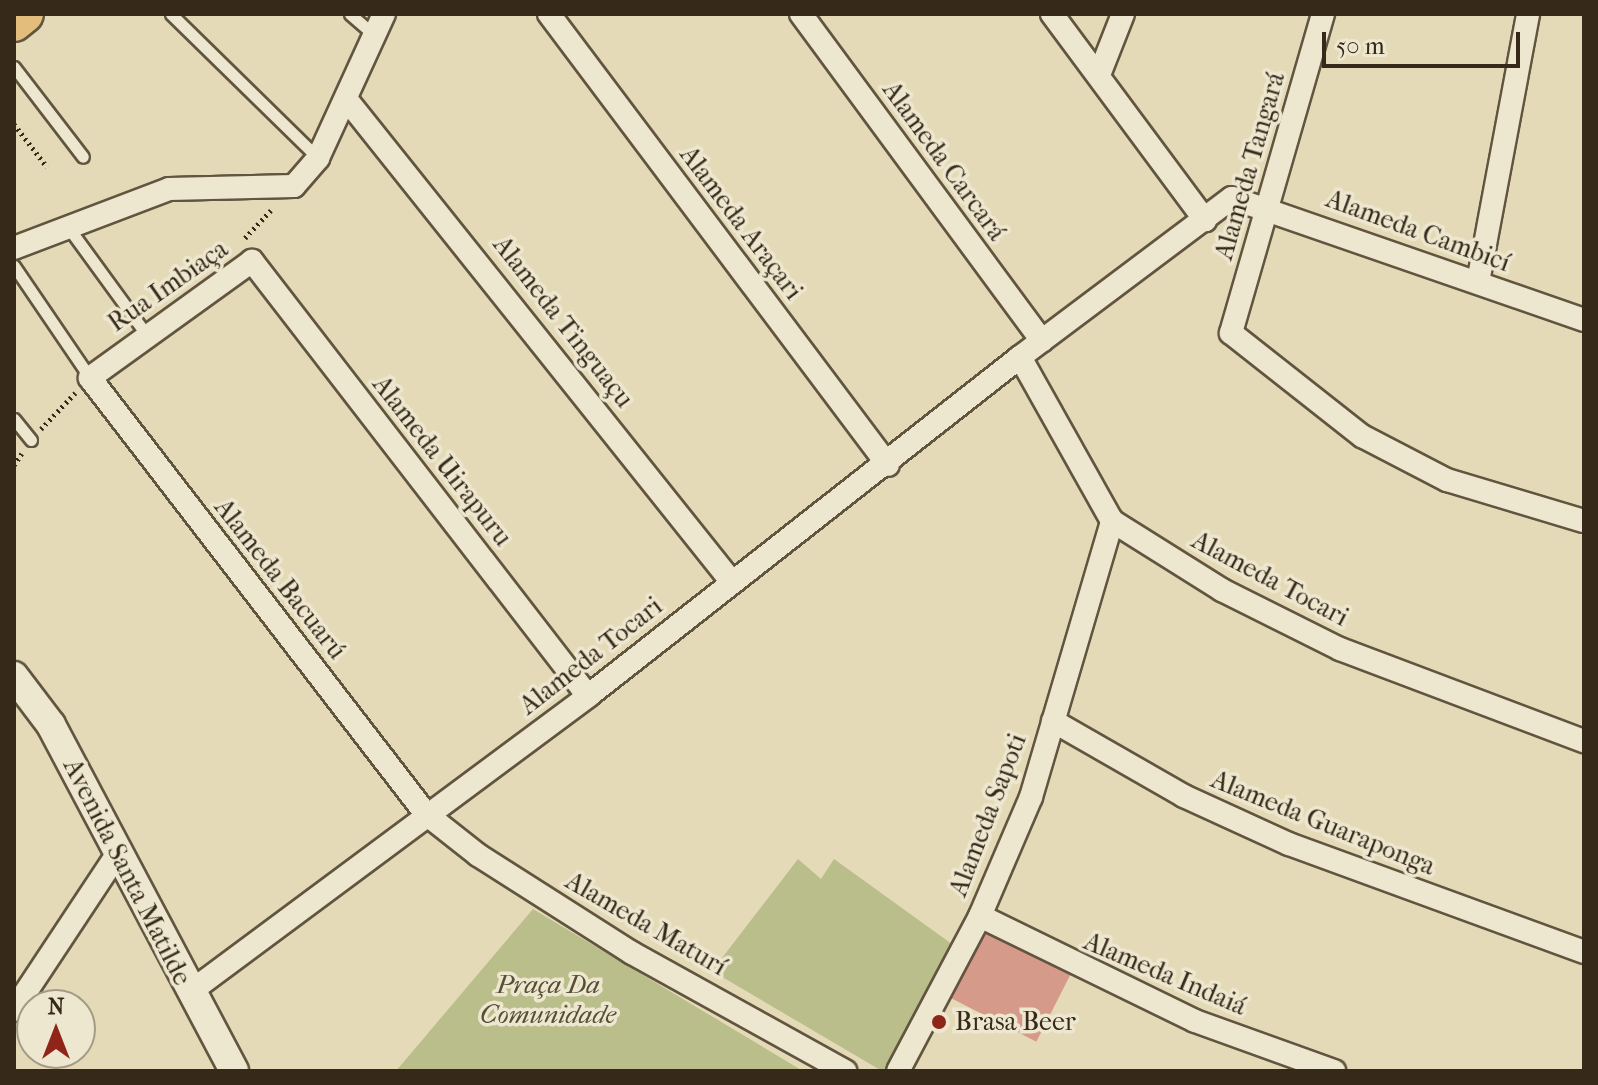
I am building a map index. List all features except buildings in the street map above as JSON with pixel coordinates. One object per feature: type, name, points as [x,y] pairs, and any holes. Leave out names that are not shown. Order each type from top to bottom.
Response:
[{"type":"main road","points":[[14,23],[25,14]]},
{"type":"street","name":"Alameda Araçari","points":[[549,14],[888,465]]},
{"type":"street","name":"Alameda Carcará","points":[[801,14],[1042,341]]},
{"type":"street","points":[[1052,14],[1205,220]]},
{"type":"street","points":[[1099,75],[1123,14]]},
{"type":"street","name":"Alameda Tangará","points":[[1323,14],[1231,333],[1362,436],[1447,480],[1584,521]]},
{"type":"street","points":[[1478,282],[1528,14]]},
{"type":"street","points":[[14,248],[169,189],[294,186],[318,158],[379,24]]},
{"type":"street","name":"Alameda Tinguaçu","points":[[347,100],[731,581]]},
{"type":"street","name":"Alameda Tocari","points":[[190,992],[588,696],[731,581],[888,465],[1020,357],[1232,198]]},
{"type":"street","name":"Alameda Cambicí","points":[[1232,198],[1267,207],[1584,320]]},
{"type":"street","name":"Rua Imbiaça","points":[[90,378],[146,334],[252,261]]},
{"type":"street","name":"Alameda Uirapuru","points":[[252,261],[588,696]]},
{"type":"street","name":"Alameda Tocari","points":[[1020,357],[1112,521],[1222,590],[1340,649],[1584,741]]},
{"type":"street","name":"Alameda Bacuarú","points":[[90,378],[426,814]]},
{"type":"street","name":"Alameda Sapoti","points":[[898,1071],[980,916],[1031,797],[1112,521]]},
{"type":"street","name":"Avenida Santa Matilde","points":[[14,676],[51,725],[120,850],[190,992],[234,1071]]},
{"type":"street","name":"Alameda Guaraponga","points":[[1053,721],[1184,796],[1289,844],[1584,952]]},
{"type":"street","name":"Alameda Maturí","points":[[426,814],[478,855],[632,953],[845,1071]]},
{"type":"street","points":[[14,1010],[120,850]]},
{"type":"street","name":"Alameda Indaiá","points":[[980,916],[1195,1021],[1334,1071]]},
{"type":"lane","points":[[171,14],[318,158]]},
{"type":"lane","points":[[350,14],[379,24]]},
{"type":"lane","points":[[14,67],[83,157]]},
{"type":"lane","points":[[68,227],[146,334]]},
{"type":"lane","points":[[14,266],[90,378]]},
{"type":"lane","points":[[14,419],[31,440]]},
{"type":"path","points":[[14,124],[47,167]]},
{"type":"path","name":"Rua Imbiaça","points":[[252,261],[240,243],[294,186]]},
{"type":"path","points":[[14,465],[31,440],[90,378]]},
{"type":"green space","points":[[798,859],[821,879],[834,859],[956,947],[893,1071],[882,1071],[712,971]]},
{"type":"green space","name":"Praça Da Comunidade","points":[[533,909],[803,1071],[396,1071]]},
{"type":"place","name":"Brasa Beer","points":[[939,1022]]}]
